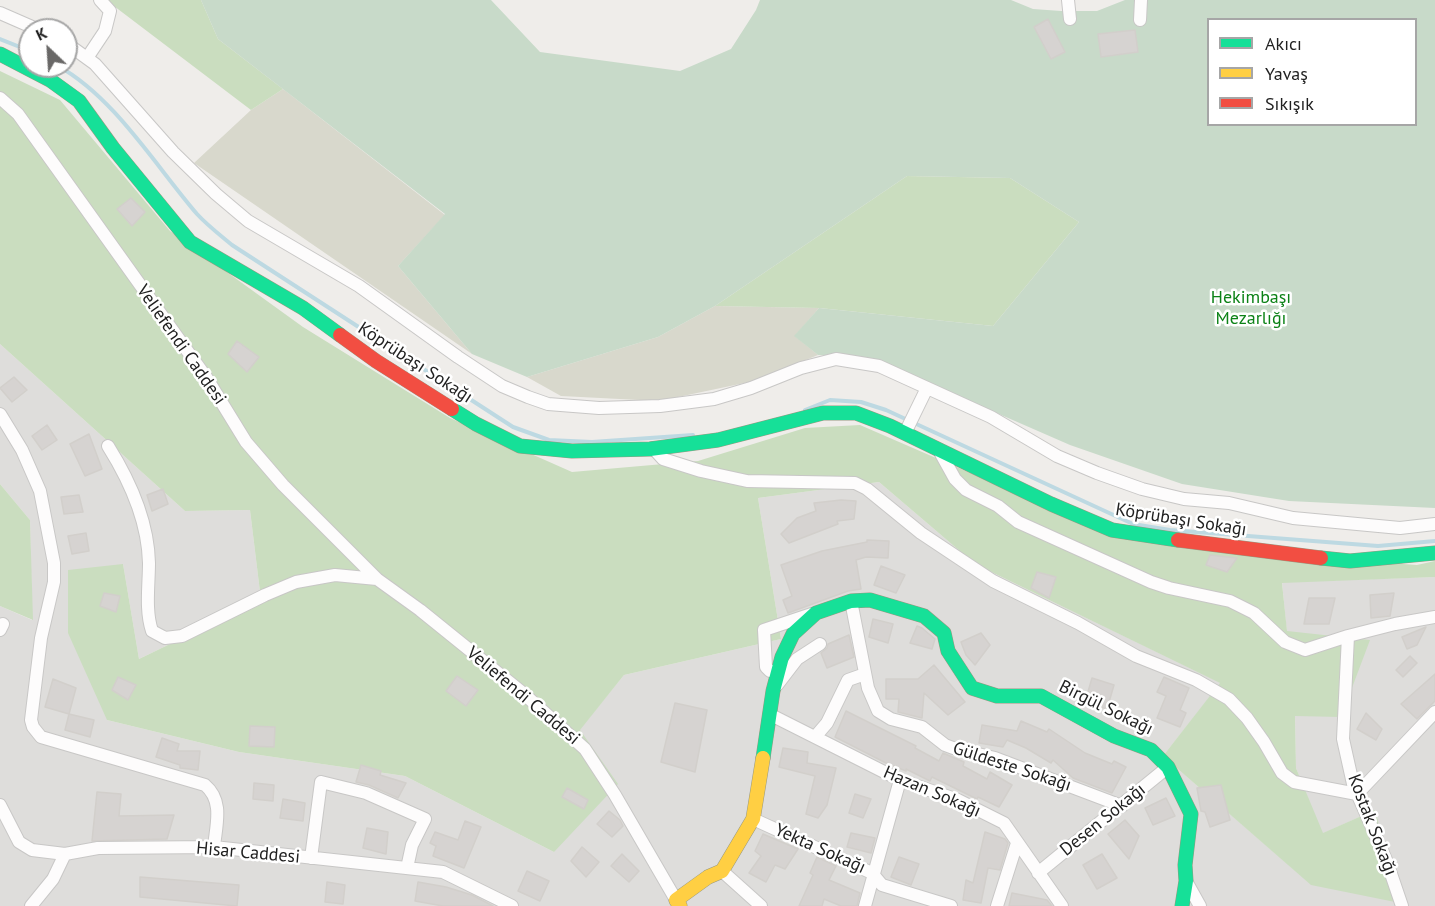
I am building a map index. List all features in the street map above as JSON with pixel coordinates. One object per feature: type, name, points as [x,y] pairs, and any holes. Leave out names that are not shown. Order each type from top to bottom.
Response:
[{"type":"street","points":[[87,58],[105,31],[110,10],[100,0]]},
{"type":"street","points":[[1068,0],[1070,19]]},
{"type":"street","points":[[1140,20],[1141,0]]},
{"type":"street","points":[[0,14],[18,21]]},
{"type":"street","name":"Köprübaşı Sokağı","points":[[78,52],[95,64],[173,152],[248,221],[359,285],[458,357],[502,386],[528,398],[548,404],[598,408],[660,406],[714,399],[751,388],[801,368],[836,359],[879,366],[924,394],[991,417],[1057,456],[1142,489],[1184,499],[1229,502],[1293,518],[1400,528],[1435,524]]},
{"type":"street","name":"Köprübaşı Sokağı","points":[[0,54],[50,80],[80,101],[113,148],[190,242],[303,308],[376,361],[467,418],[520,446],[572,451],[653,448],[718,440],[823,413],[856,413],[907,430],[940,452],[1112,530],[1166,539],[1350,561],[1435,553]]},
{"type":"street","name":"Veliefendi Caddesi","points":[[0,98],[18,114],[111,244],[206,377],[246,442],[283,485],[377,579],[420,610],[515,687],[585,749],[615,795],[678,903]]},
{"type":"street","points":[[907,430],[924,394]]},
{"type":"street","points":[[0,414],[22,450],[40,492],[54,563],[54,582],[41,638],[37,668],[31,720],[33,727],[40,737],[205,785],[216,798],[218,805],[214,847]]},
{"type":"street","points":[[108,446],[137,501],[149,559],[148,621],[152,632],[158,635],[165,638],[182,636],[296,582],[335,575],[377,579]]},
{"type":"street","points":[[653,448],[663,459],[701,471],[747,481],[855,483],[867,489],[921,533],[993,581],[1078,623],[1136,656],[1196,680],[1229,699],[1252,726],[1282,773],[1294,782],[1357,794],[1435,712]]},
{"type":"street","points":[[940,452],[955,479],[966,489],[998,506],[1018,522],[1151,582],[1230,601],[1254,613],[1285,642],[1305,650],[1395,624],[1435,617]]},
{"type":"street","name":"Birgül Sokağı","points":[[778,671],[770,671],[766,667],[764,630],[851,601],[870,600],[924,616],[944,633],[948,651],[972,687],[997,696],[1041,696],[1114,736],[1152,750],[1168,767],[1191,814],[1182,906]]},
{"type":"street","name":"Güldeste Sokağı","points":[[851,601],[868,688],[878,711],[891,719],[922,727],[945,745],[995,758],[1122,806]]},
{"type":"street","name":"Birgül Sokağı","points":[[678,903],[708,877],[722,871],[753,819],[773,691],[782,657],[792,634],[816,613]]},
{"type":"street","name":"Kostak Sokağı","points":[[1348,636],[1343,739],[1353,784],[1387,862],[1402,906]]},
{"type":"street","points":[[773,691],[797,658],[820,644]]},
{"type":"street","points":[[815,737],[826,723],[848,680],[865,674]]},
{"type":"street","name":"Hazan Sokağı","points":[[771,715],[900,780],[958,800],[1004,823],[1062,906]]},
{"type":"street","name":"Desen Sokağı","points":[[1038,873],[1168,767]]},
{"type":"street","points":[[865,906],[872,873],[900,780]]},
{"type":"street","points":[[311,858],[321,782],[366,793],[425,819],[412,845],[407,868]]},
{"type":"street","name":"Hisar Caddesi","points":[[0,806],[19,842],[32,850],[65,854],[98,848],[214,847],[442,872],[512,906]]},
{"type":"street","name":"Yekta Sokağı","points":[[753,819],[872,873],[882,885],[951,906]]},
{"type":"street","points":[[997,906],[1017,843]]},
{"type":"street","points":[[32,906],[50,885],[65,854]]},
{"type":"street","points":[[722,871],[761,906]]},
{"type":"street","points":[[1186,881],[1200,906]]},
{"type":"shaded area","points":[[283,89],[445,215],[398,266],[472,354],[194,163],[251,110]]},
{"type":"shaded area","points":[[715,306],[819,308],[795,336],[818,355],[754,381],[659,401],[561,396],[527,377],[658,337]]},
{"type":"shaded area","points":[[0,344],[185,511],[250,510],[261,600],[139,659],[123,564],[107,720],[239,752],[405,776],[554,852],[579,730],[624,675],[781,639],[758,498],[879,482],[975,564],[1221,683],[1163,756],[1311,884],[1375,810],[1322,834],[1296,768],[1295,716],[1282,582],[1435,577],[1435,906],[0,906],[0,606],[32,620],[30,520],[0,484]]},
{"type":"green space","points":[[106,0],[201,0],[218,39],[283,89],[251,110]]},
{"type":"green space","name":"Hekimbaşı Mezarlığı","points":[[201,0],[491,0],[540,52],[680,71],[731,49],[760,0],[1011,0],[1033,9],[1097,11],[1125,0],[1435,0],[1435,508],[1289,501],[1182,484],[1070,445],[889,366],[850,356],[818,355],[794,336],[819,308],[993,326],[1079,222],[1010,178],[907,176],[715,306],[658,337],[527,377],[472,354],[398,266],[445,214],[218,39]]},
{"type":"green space","points":[[0,71],[60,100],[170,231],[303,327],[450,418],[572,472],[698,461],[805,428],[860,425],[1104,531],[1208,550],[1417,565],[1435,561],[1435,577],[1282,583],[1287,631],[1370,640],[1341,717],[1295,716],[1296,768],[1323,833],[1375,810],[1400,903],[1311,885],[1163,756],[1220,683],[975,564],[879,482],[758,498],[781,639],[624,675],[580,730],[618,784],[554,852],[405,776],[239,752],[107,720],[68,633],[68,570],[123,564],[139,659],[261,600],[250,510],[185,511],[0,344]]},
{"type":"green space","points":[[907,176],[1010,178],[1079,222],[993,326],[819,308],[715,306]]},
{"type":"green space","points":[[0,484],[30,520],[33,620],[0,606]]},
{"type":"building","points":[[1048,19],[1065,52],[1051,59],[1034,27]]},
{"type":"building","points":[[1135,30],[1138,52],[1101,57],[1098,34]]},
{"type":"building","points":[[131,198],[145,212],[132,226],[117,209]]},
{"type":"building","points":[[237,341],[259,357],[247,372],[228,354]]},
{"type":"building","points":[[14,377],[27,390],[12,402],[0,388]]},
{"type":"building","points":[[47,425],[57,440],[42,450],[32,436]]},
{"type":"building","points":[[89,434],[102,469],[85,476],[70,444]]},
{"type":"building","points":[[163,489],[168,504],[152,511],[147,495]]},
{"type":"building","points":[[79,495],[83,512],[64,514],[61,497]]},
{"type":"building","points":[[856,501],[854,519],[837,521],[838,524],[789,543],[781,534],[797,518],[816,511],[814,503]]},
{"type":"building","points":[[86,533],[89,551],[72,554],[68,536]]},
{"type":"building","points":[[867,540],[889,541],[888,558],[866,557],[856,560],[861,589],[848,591],[788,613],[783,600],[792,596],[781,565],[822,551],[867,542]]},
{"type":"building","points":[[1210,555],[1237,558],[1227,572],[1206,565]]},
{"type":"building","points":[[881,566],[905,575],[896,593],[874,585]]},
{"type":"building","points":[[1037,572],[1056,577],[1049,598],[1031,588]]},
{"type":"building","points":[[104,593],[120,596],[116,612],[100,606]]},
{"type":"building","points":[[1394,593],[1390,616],[1371,618],[1370,595]]},
{"type":"building","points":[[1309,598],[1335,598],[1329,624],[1304,624]]},
{"type":"building","points":[[873,619],[893,624],[888,643],[869,637]]},
{"type":"building","points":[[917,626],[935,639],[932,649],[910,643]]},
{"type":"building","points":[[1426,627],[1417,645],[1407,649],[1402,637]]},
{"type":"building","points":[[981,633],[990,645],[975,665],[966,655],[961,642]]},
{"type":"building","points":[[849,635],[854,657],[827,668],[821,653],[828,644]]},
{"type":"building","points":[[1410,656],[1417,663],[1403,677],[1396,670]]},
{"type":"building","points":[[934,665],[965,702],[948,715],[924,693],[922,718],[898,712],[899,699],[886,699],[886,679],[918,679]]},
{"type":"building","points":[[1435,674],[1435,701],[1417,719],[1401,704]]},
{"type":"building","points":[[457,676],[478,690],[466,706],[446,691]]},
{"type":"building","points":[[118,677],[136,685],[128,700],[112,690]]},
{"type":"building","points":[[1164,677],[1189,688],[1180,710],[1186,713],[1180,727],[1157,718],[1166,696],[1157,692]]},
{"type":"building","points":[[1092,678],[1114,685],[1107,709],[1085,702]]},
{"type":"building","points":[[53,679],[76,688],[69,714],[45,707]]},
{"type":"building","points":[[675,703],[707,710],[695,772],[661,762]]},
{"type":"building","points":[[846,711],[916,746],[915,748],[939,761],[943,753],[964,762],[963,766],[987,779],[990,772],[1012,785],[999,807],[932,777],[930,781],[906,769],[906,771],[886,763],[835,737]]},
{"type":"building","points":[[1366,713],[1382,729],[1376,740],[1357,729]]},
{"type":"building","points":[[69,714],[94,720],[90,737],[65,730]]},
{"type":"building","points":[[1021,721],[1047,732],[1049,729],[1085,753],[1112,764],[1114,761],[1126,767],[1112,793],[1073,778],[1053,760],[1051,763],[1007,740],[1003,747],[979,743],[982,725],[1017,731]]},
{"type":"building","points":[[250,726],[275,727],[274,747],[249,746]]},
{"type":"building","points":[[162,738],[179,744],[177,751],[200,751],[198,770],[180,768],[180,765],[156,757]]},
{"type":"building","points":[[783,748],[808,752],[807,763],[836,768],[827,805],[818,818],[806,814],[815,776],[779,767]]},
{"type":"building","points":[[361,765],[381,771],[380,775],[406,783],[398,798],[369,785],[356,782]]},
{"type":"building","points":[[254,783],[274,785],[273,801],[253,799]]},
{"type":"building","points":[[1221,785],[1230,820],[1210,827],[1205,812],[1201,811],[1197,788]]},
{"type":"building","points":[[567,788],[588,800],[584,809],[562,797]]},
{"type":"building","points":[[97,792],[121,794],[119,816],[174,815],[167,839],[92,841]]},
{"type":"building","points":[[855,794],[871,799],[863,818],[849,813]]},
{"type":"building","points":[[1166,798],[1175,816],[1153,825],[1145,808]]},
{"type":"building","points":[[283,799],[305,803],[303,821],[280,818]]},
{"type":"building","points":[[609,811],[620,820],[623,826],[612,837],[597,824]]},
{"type":"building","points":[[1125,820],[1139,836],[1129,859],[1108,834]]},
{"type":"building","points":[[465,821],[481,827],[464,868],[433,856],[436,846],[430,843],[435,832],[458,840]]},
{"type":"building","points":[[367,828],[388,832],[386,854],[363,848]]},
{"type":"building","points":[[985,832],[1005,839],[1008,843],[1000,870],[988,868],[981,903],[963,900],[966,880],[973,883]]},
{"type":"building","points":[[851,833],[875,838],[871,853],[847,847]]},
{"type":"building","points":[[763,834],[798,849],[785,869],[775,865],[766,882],[749,873],[761,856],[755,851]]},
{"type":"building","points":[[582,847],[599,862],[586,877],[571,861]]},
{"type":"building","points":[[622,854],[639,871],[629,882],[611,866]]},
{"type":"building","points":[[1102,854],[1117,878],[1097,889],[1083,865]]},
{"type":"building","points":[[817,857],[836,866],[829,880],[860,893],[857,906],[841,906],[824,899],[822,906],[799,906],[813,875],[810,873]]},
{"type":"building","points":[[899,857],[919,864],[911,885],[891,877]]},
{"type":"building","points":[[527,871],[549,881],[540,901],[518,891]]},
{"type":"building","points":[[140,877],[239,885],[237,906],[140,897]]},
{"type":"building","points":[[327,882],[345,885],[343,904],[325,902]]},
{"type":"building","points":[[418,882],[472,895],[493,906],[443,906],[415,901]]},
{"type":"building","points":[[1012,893],[1047,900],[1052,906],[1009,906]]},
{"type":"waterway","points":[[0,39],[18,46]]},
{"type":"waterway","points":[[76,78],[97,95],[133,133],[197,214],[232,245],[513,427],[549,440],[592,442],[693,435]]},
{"type":"waterway","points":[[805,410],[830,400],[861,402],[886,410],[1133,524],[1170,530],[1378,546],[1435,541]]},
{"type":"traffic: fast","points":[[0,54],[50,80],[79,101],[113,148],[190,242],[303,308],[340,335]]},
{"type":"traffic: fast","points":[[452,409],[520,446],[572,451],[650,449],[718,440],[823,413],[856,413],[890,426],[1051,504],[1112,530],[1178,540]]},
{"type":"traffic: fast","points":[[1321,558],[1350,561],[1435,553]]},
{"type":"traffic: fast","points":[[763,758],[773,691],[782,657],[793,634],[816,613],[851,601],[870,600],[924,616],[944,633],[948,651],[972,688],[997,696],[1041,696],[1114,736],[1151,750],[1168,767],[1191,814],[1182,906]]},
{"type":"traffic: slow","points":[[680,906],[676,900],[708,877],[722,871],[753,819],[763,758]]},
{"type":"traffic: jam","points":[[340,335],[376,361],[452,409]]},
{"type":"traffic: jam","points":[[1178,540],[1321,558]]}]
